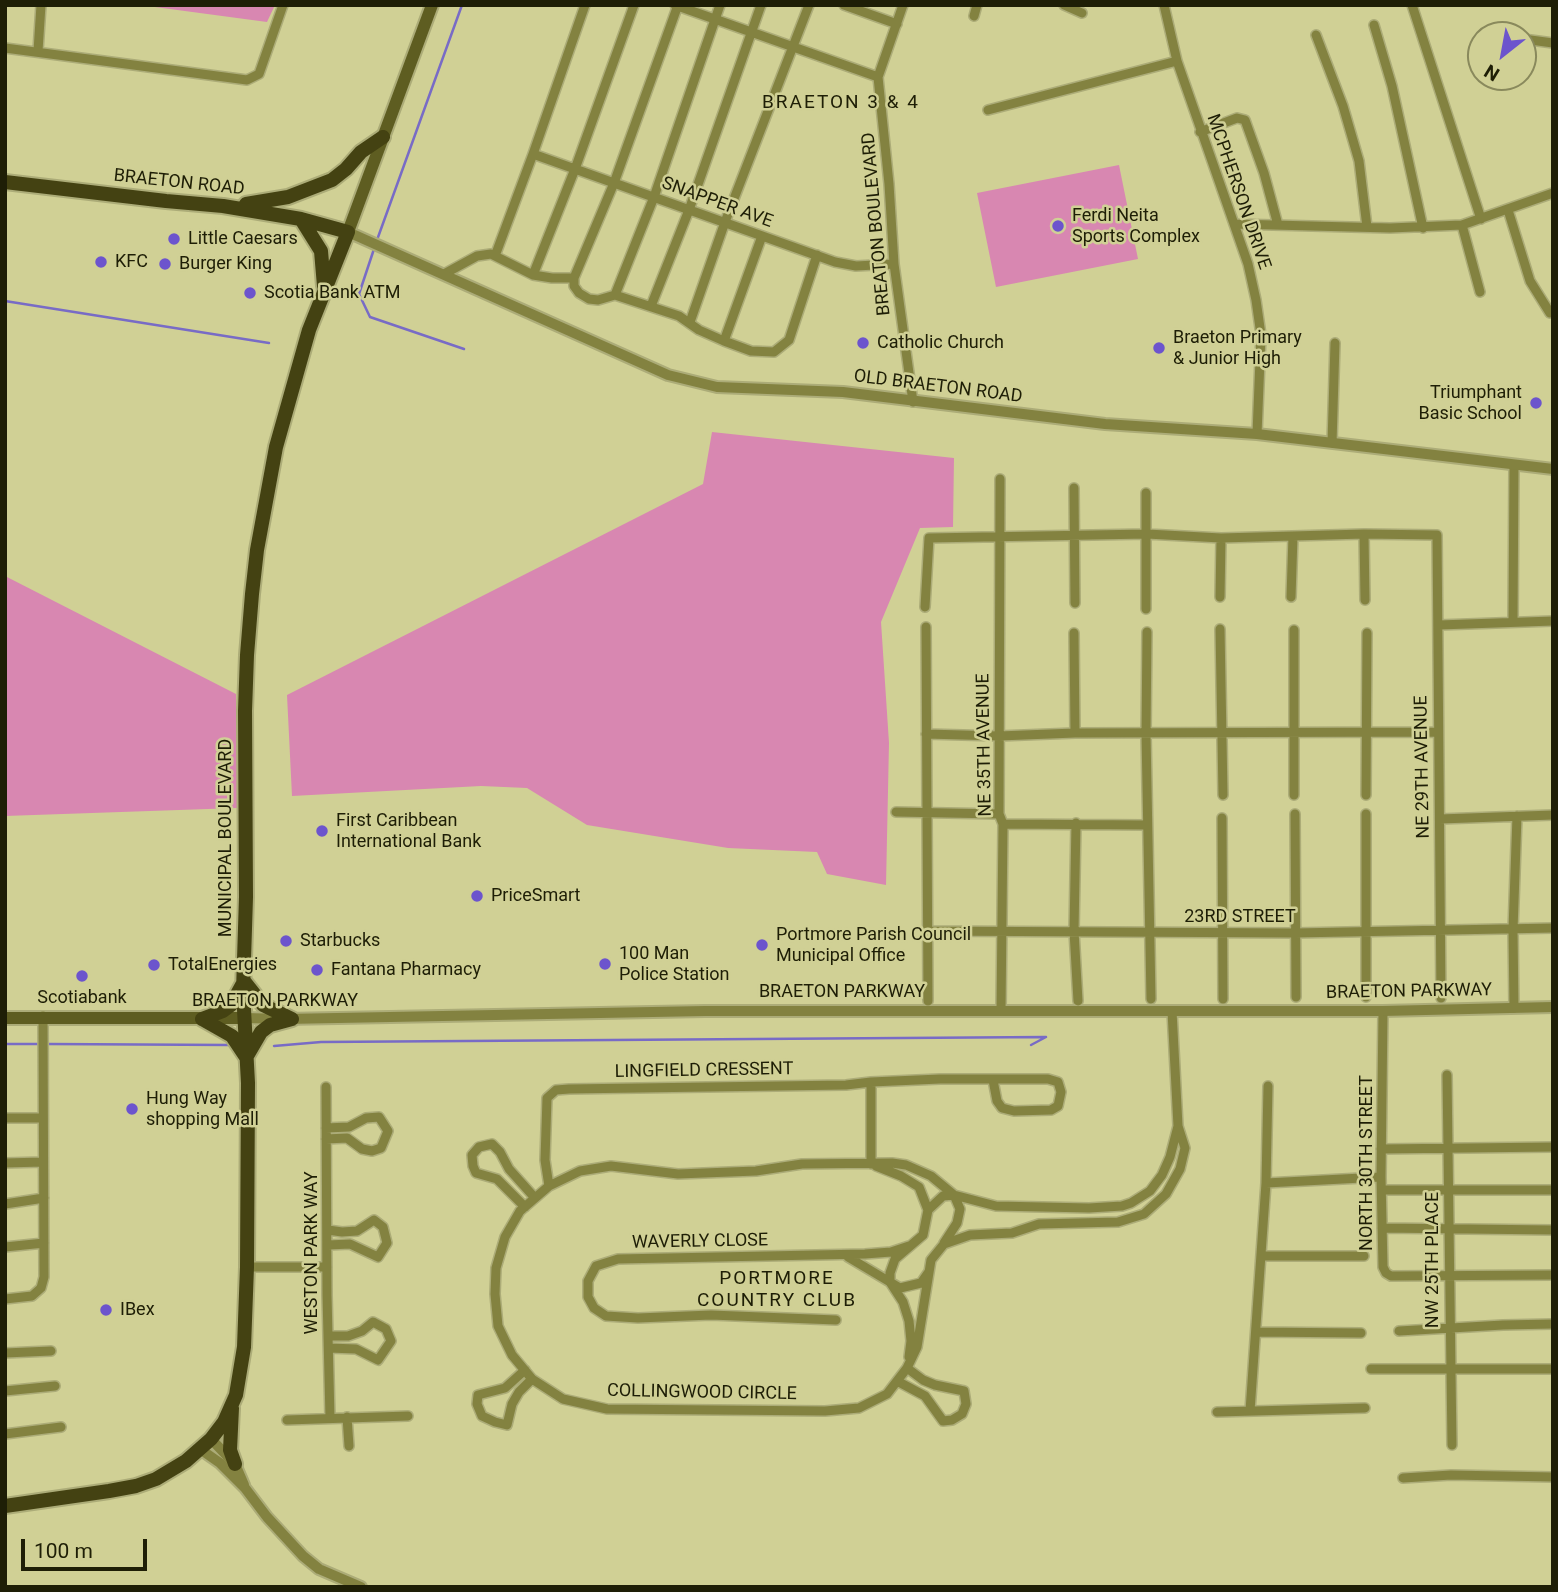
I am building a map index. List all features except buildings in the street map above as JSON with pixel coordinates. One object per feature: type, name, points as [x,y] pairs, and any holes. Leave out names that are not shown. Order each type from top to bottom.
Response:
[{"type":"main road","points":[[354,234],[383,138],[432,5]]},
{"type":"main road","points":[[223,206],[271,201],[332,180],[346,169],[360,152],[383,138]]},
{"type":"main road","name":"BRAETON ROAD","points":[[5,182],[223,206],[302,219],[354,234]]},
{"type":"main road","points":[[302,219],[321,251],[324,288]]},
{"type":"main road","name":"MUNICIPAL BOULEVARD","points":[[5,1506],[136,1486],[172,1470],[205,1444],[232,1407],[240,1378],[247,1267],[244,1018],[246,669],[253,583],[276,447],[309,330],[324,288],[354,234]]},
{"type":"main road","points":[[202,1019],[222,1012],[231,1005],[244,981],[263,1005],[292,1019]]},
{"type":"main road","name":"BRAETON PARKWAY","points":[[5,1018],[244,1018]]},
{"type":"main road","points":[[202,1019],[232,1036],[246,1058],[261,1032],[270,1025],[292,1019]]},
{"type":"main road","points":[[232,1407],[230,1450],[235,1464]]},
{"type":"street","points":[[38,51],[41,5]]},
{"type":"street","points":[[5,48],[247,80],[259,74],[283,5]]},
{"type":"street","points":[[495,256],[585,5]]},
{"type":"street","points":[[533,275],[575,169],[634,5]]},
{"type":"street","points":[[615,295],[654,197],[720,5]]},
{"type":"street","points":[[651,306],[690,210],[761,5]]},
{"type":"street","points":[[690,322],[725,222],[809,5]]},
{"type":"street","points":[[844,5],[897,24]]},
{"type":"street","name":"BREATON BOULEVARD","points":[[903,5],[878,77],[894,264],[913,402]]},
{"type":"street","points":[[974,16],[977,5]]},
{"type":"street","points":[[1064,5],[1082,13]]},
{"type":"street","name":"MCPHERSON DRIVE","points":[[1164,5],[1177,61],[1200,132],[1248,264],[1261,335],[1257,434]]},
{"type":"street","points":[[1412,5],[1481,219]]},
{"type":"street","points":[[817,255],[792,332],[785,345],[774,352],[765,353],[724,341],[699,330],[690,322],[615,295],[598,300],[589,299],[574,286],[574,278],[614,183],[677,6],[878,77]]},
{"type":"street","points":[[1374,24],[1392,86],[1423,228]]},
{"type":"street","points":[[1316,36],[1343,106],[1359,161],[1367,227]]},
{"type":"street","points":[[988,110],[1177,61]]},
{"type":"street","points":[[1200,132],[1237,118],[1245,120],[1264,173],[1278,225]]},
{"type":"street","name":"SNAPPER AVE","points":[[533,154],[835,262],[856,266],[894,264]]},
{"type":"street","points":[[1234,224],[1423,228],[1462,225],[1553,193]]},
{"type":"street","points":[[1508,210],[1530,281],[1550,313]]},
{"type":"street","points":[[1462,225],[1480,292]]},
{"type":"street","name":"OLD BRAETON ROAD","points":[[354,234],[668,375],[717,387],[843,392],[1105,424],[1257,434],[1553,469]]},
{"type":"street","points":[[724,341],[762,236]]},
{"type":"street","points":[[444,274],[477,256],[495,256],[533,275],[574,278]]},
{"type":"street","points":[[1332,443],[1335,343]]},
{"type":"street","points":[[1513,622],[1514,465]]},
{"type":"street","name":"NE 35TH AVENUE","points":[[1000,479],[1001,1010]]},
{"type":"street","points":[[1074,488],[1075,603]]},
{"type":"street","points":[[1146,493],[1146,609]]},
{"type":"street","points":[[925,607],[929,538],[1000,536],[1147,534],[1221,537],[1364,534],[1365,600]]},
{"type":"street","name":"NE 29TH AVENUE","points":[[1364,534],[1437,535],[1441,998]]},
{"type":"street","points":[[1291,597],[1293,536]]},
{"type":"street","points":[[1220,597],[1221,537]]},
{"type":"street","points":[[1439,625],[1553,621]]},
{"type":"street","points":[[926,627],[928,1002]]},
{"type":"street","points":[[1220,629],[1223,795]]},
{"type":"street","points":[[1294,630],[1294,795]]},
{"type":"street","points":[[1147,632],[1150,999]]},
{"type":"street","points":[[1074,633],[1075,733]]},
{"type":"street","points":[[1366,795],[1367,633]]},
{"type":"street","points":[[926,734],[999,736],[1075,733],[1438,732]]},
{"type":"street","points":[[896,811],[1076,824],[1147,825]]},
{"type":"street","points":[[1295,814],[1296,998]]},
{"type":"street","points":[[1366,814],[1367,997]]},
{"type":"street","points":[[1440,819],[1553,815]]},
{"type":"street","points":[[1514,1008],[1513,930],[1517,816]]},
{"type":"street","points":[[1222,818],[1223,999]]},
{"type":"street","points":[[1076,824],[1074,931],[1078,1001]]},
{"type":"street","name":"23RD STREET","points":[[927,931],[1295,933],[1553,928]]},
{"type":"street","name":"BRAETON PARKWAY","points":[[244,1018],[705,1011],[1383,1011],[1553,1007]]},
{"type":"street","points":[[944,1244],[970,1235],[1012,1233],[1039,1224],[1118,1222],[1144,1214],[1166,1194],[1180,1169],[1185,1148],[1178,1126],[1172,1011]]},
{"type":"street","name":"NORTH 30TH STREET","points":[[1383,1011],[1381,1190],[1383,1267],[1388,1275],[1553,1275]]},
{"type":"street","points":[[5,1299],[38,1293],[44,1277],[43,1016]]},
{"type":"street","name":"NW 25TH PLACE","points":[[1447,1075],[1452,1445]]},
{"type":"street","points":[[871,1164],[871,1082],[1048,1079],[1058,1082],[1061,1092],[1058,1105],[1051,1110],[1014,1111],[1002,1108],[997,1101],[993,1080]]},
{"type":"street","name":"LINGFIELD CRESSENT","points":[[549,1186],[545,1160],[545,1116],[547,1098],[556,1090],[846,1085],[871,1082]]},
{"type":"street","points":[[1250,1411],[1266,1183],[1268,1086]]},
{"type":"street","name":"WESTON PARK WAY","points":[[327,1087],[330,1418]]},
{"type":"street","points":[[326,1128],[349,1127],[366,1118],[379,1117],[388,1131],[381,1148],[372,1152],[362,1149],[347,1138],[327,1139]]},
{"type":"street","points":[[5,1118],[43,1118]]},
{"type":"street","name":"COLLINGWOOD CIRCLE","points":[[954,1195],[960,1209],[957,1223],[931,1259],[917,1347],[907,1368],[887,1394],[859,1408],[825,1411],[671,1411],[596,1407],[563,1399],[531,1379],[512,1356],[498,1326],[496,1268],[505,1237],[525,1207],[535,1198],[549,1186],[580,1171],[611,1166],[678,1174],[756,1171],[802,1164],[848,1162],[905,1165],[931,1176],[954,1195],[996,1206],[1122,1206],[1143,1197],[1162,1175],[1178,1126]]},
{"type":"street","points":[[525,1207],[497,1179],[476,1173],[472,1166],[472,1155],[479,1147],[492,1144],[500,1152],[509,1169],[535,1198]]},
{"type":"street","points":[[1381,1149],[1553,1147]]},
{"type":"street","points":[[5,1164],[43,1162]]},
{"type":"street","name":"COLLINGWOOD CIRCLE","points":[[871,1164],[890,1171],[919,1188],[927,1200],[929,1210]]},
{"type":"street","points":[[1266,1183],[1381,1177]]},
{"type":"street","points":[[1381,1190],[1553,1190]]},
{"type":"street","points":[[897,1381],[925,1396],[943,1421],[952,1420],[962,1414],[966,1404],[964,1391],[935,1385],[907,1368],[911,1341],[909,1321],[903,1302],[890,1282],[895,1259],[923,1235],[929,1210],[943,1196],[954,1195]]},
{"type":"street","points":[[5,1204],[44,1198]]},
{"type":"street","points":[[328,1230],[357,1231],[374,1220],[383,1227],[387,1243],[378,1257],[350,1244],[328,1245]]},
{"type":"street","points":[[1382,1228],[1553,1230]]},
{"type":"street","points":[[5,1247],[44,1243]]},
{"type":"street","name":"WAVERLY CLOSE","points":[[836,1320],[711,1315],[638,1318],[606,1316],[594,1308],[589,1297],[588,1281],[596,1266],[618,1259],[653,1256],[843,1255],[891,1252],[909,1247]]},
{"type":"street","name":"WAVERLY CLOSE","points":[[843,1255],[863,1264],[890,1282]]},
{"type":"street","points":[[1261,1256],[1364,1256]]},
{"type":"street","points":[[247,1267],[327,1267]]},
{"type":"street","points":[[890,1282],[900,1288],[921,1283],[930,1272]]},
{"type":"street","points":[[328,1336],[348,1336],[362,1331],[373,1322],[386,1329],[391,1341],[378,1360],[356,1349],[329,1348]]},
{"type":"street","points":[[1399,1331],[1553,1324]]},
{"type":"street","points":[[1256,1332],[1361,1333]]},
{"type":"street","points":[[5,1353],[51,1351]]},
{"type":"street","points":[[1371,1369],[1553,1369]]},
{"type":"street","points":[[524,1370],[505,1388],[478,1395],[477,1404],[482,1416],[495,1423],[507,1425],[512,1404],[531,1379]]},
{"type":"street","points":[[5,1391],[55,1386]]},
{"type":"street","points":[[1217,1412],[1365,1408]]},
{"type":"street","points":[[287,1420],[408,1416]]},
{"type":"street","points":[[347,1417],[349,1446]]},
{"type":"street","points":[[5,1434],[61,1427]]},
{"type":"street","points":[[205,1444],[235,1464],[245,1488]]},
{"type":"street","points":[[205,1444],[303,1556],[319,1570],[361,1587]]},
{"type":"street","points":[[1403,1478],[1451,1475],[1553,1477]]},
{"type":"shaded area","points":[[140,5],[275,5],[267,22]]},
{"type":"shaded area","name":"Ferdi Neita Sports Complex","points":[[1119,165],[1138,259],[996,287],[977,193]]},
{"type":"shaded area","points":[[712,432],[954,458],[953,527],[920,528],[881,622],[889,743],[886,885],[827,874],[817,852],[728,848],[587,825],[527,788],[481,786],[292,796],[287,695],[703,484]]},
{"type":"shaded area","points":[[5,576],[236,694],[237,808],[5,816]]},
{"type":"waterway","points":[[377,240],[462,5]]},
{"type":"waterway","points":[[375,246],[359,294],[370,317],[464,349]]},
{"type":"waterway","points":[[5,301],[269,343]]},
{"type":"waterway","points":[[274,1046],[321,1042],[1046,1037],[1031,1045]]},
{"type":"waterway","points":[[5,1044],[40,1044]]},
{"type":"waterway","points":[[47,1044],[230,1045]]},
{"type":"place","name":"Ferdi Neita Sports Complex","points":[[1058,226]]},
{"type":"place","name":"Little Caesars","points":[[174,239]]},
{"type":"place","name":"KFC","points":[[101,262]]},
{"type":"place","name":"Burger King","points":[[165,264]]},
{"type":"place","name":"Scotia Bank ATM","points":[[250,293]]},
{"type":"place","name":"Catholic Church","points":[[863,343]]},
{"type":"place","name":"Braeton Primary & Junior High","points":[[1159,348]]},
{"type":"place","name":"Triumphant Basic School","points":[[1536,403]]},
{"type":"place","name":"First Caribbean International Bank","points":[[322,831]]},
{"type":"place","name":"PriceSmart","points":[[477,896]]},
{"type":"place","name":"Starbucks","points":[[286,941]]},
{"type":"place","name":"Portmore Parish Council Municipal Office","points":[[762,945]]},
{"type":"place","name":"100 Man Police Station","points":[[605,964]]},
{"type":"place","name":"TotalEnergies","points":[[154,965]]},
{"type":"place","name":"Fantana Pharmacy","points":[[317,970]]},
{"type":"place","name":"Scotiabank","points":[[82,976]]},
{"type":"place","name":"Hung Way shopping Mall","points":[[132,1109]]},
{"type":"place","name":"IBex","points":[[106,1310]]},
{"type":"district","name":"BRAETON 3 & 4","points":[[841,103]]},
{"type":"district","name":"PORTMORE COUNTRY CLUB","points":[[777,1290]]}]
